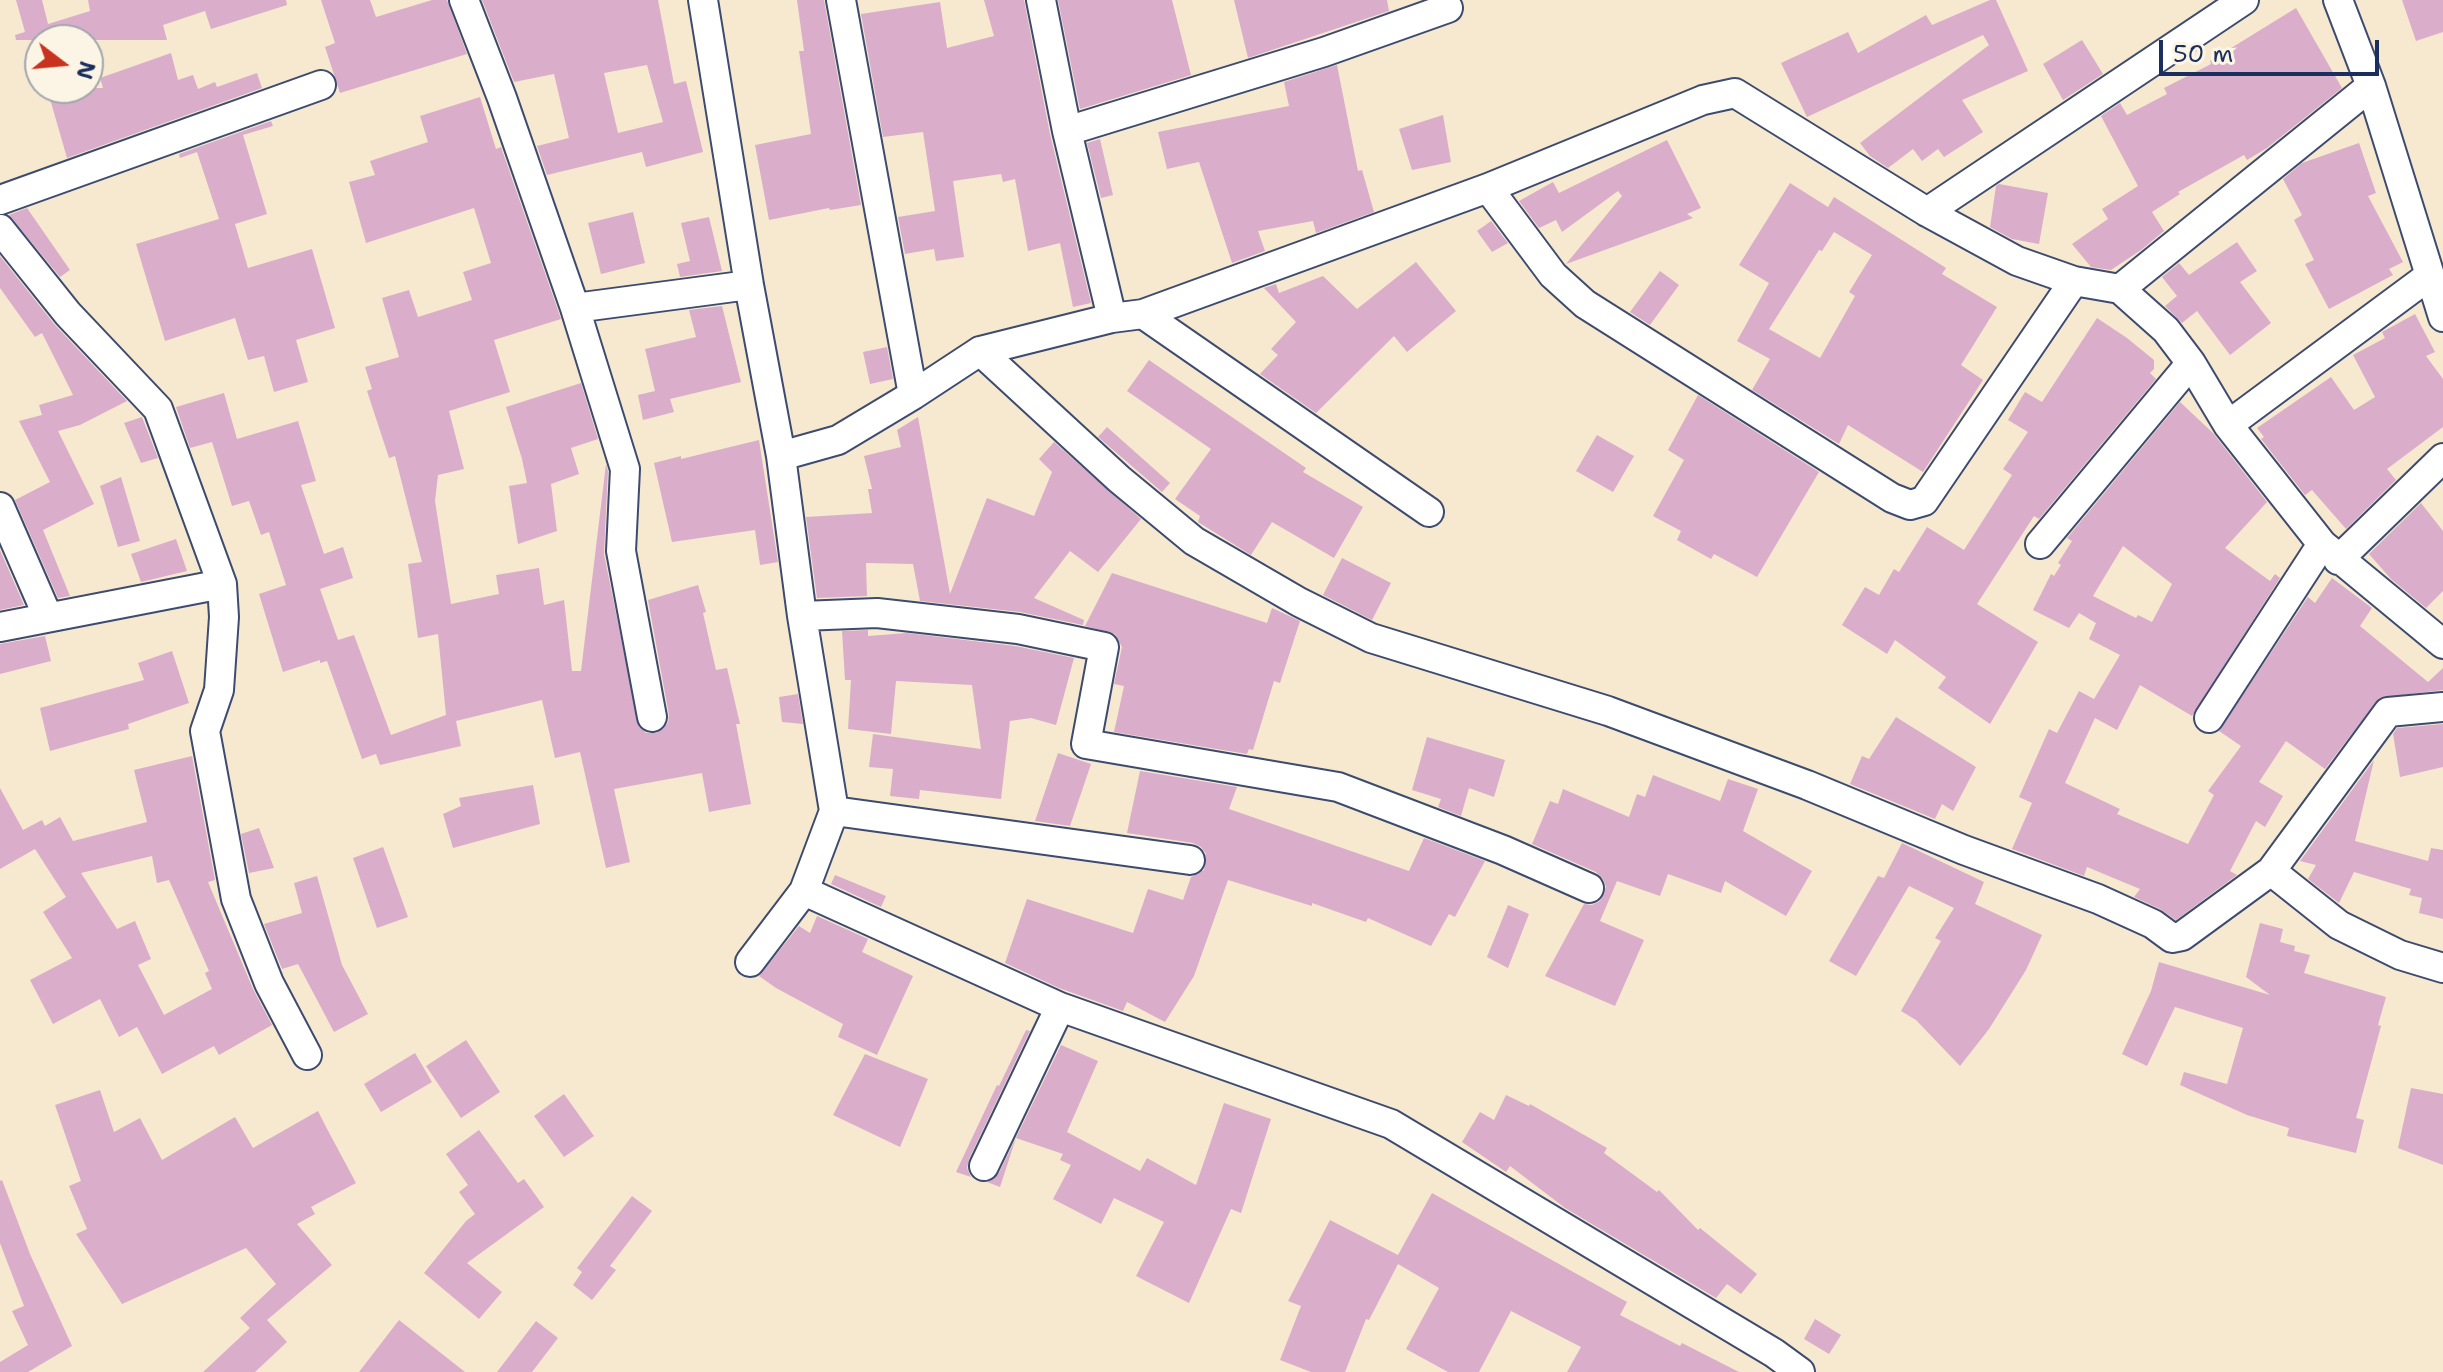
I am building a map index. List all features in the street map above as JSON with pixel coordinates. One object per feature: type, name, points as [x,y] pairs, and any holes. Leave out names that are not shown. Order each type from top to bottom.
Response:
[{"type":"street","points":[[464,0],[502,98],[575,308],[625,469],[621,551],[652,717]]},
{"type":"street","points":[[703,0],[749,285],[781,456],[802,616],[834,811],[804,891],[750,962]]},
{"type":"street","points":[[841,0],[913,395]]},
{"type":"street","points":[[1041,0],[1067,131],[1112,318]]},
{"type":"street","points":[[1927,212],[2244,0]]},
{"type":"street","points":[[2338,0],[2371,86],[2443,317]]},
{"type":"street","points":[[1067,131],[1324,52],[1448,8]]},
{"type":"street","points":[[0,200],[321,85]]},
{"type":"street","points":[[2120,289],[2371,86]]},
{"type":"street","points":[[781,456],[838,440],[980,351],[1112,318],[1143,314],[1488,188],[1703,100],[1735,93],[1927,212],[2017,261],[2074,281],[2120,289],[2166,330],[2191,363],[2228,425],[2330,552],[2443,644]]},
{"type":"street","points":[[1488,188],[1553,275],[1585,304],[1892,498],[1910,505],[1924,501],[2074,281]]},
{"type":"street","points":[[0,229],[11,261],[68,314],[158,409],[222,584],[224,617],[219,690],[205,731],[236,899],[269,983],[307,1055]]},
{"type":"street","points":[[2228,425],[2429,276]]},
{"type":"street","points":[[575,308],[749,285]]},
{"type":"street","points":[[1143,314],[1429,512]]},
{"type":"street","points":[[980,351],[1119,479],[1194,541],[1299,602],[1371,638],[1636,721],[1807,785],[1964,850],[2098,899],[2153,924],[2172,938],[2182,936],[2271,871],[2388,712],[2443,707]]},
{"type":"street","points":[[2040,544],[2191,363]]},
{"type":"street","points":[[2209,718],[2330,552],[2443,458]]},
{"type":"street","points":[[0,507],[48,617]]},
{"type":"street","points":[[0,627],[222,584]]},
{"type":"street","points":[[802,616],[877,613],[1018,629],[1104,647],[1086,744],[1338,787],[1503,850],[1589,888]]},
{"type":"street","points":[[834,811],[1190,860]]},
{"type":"street","points":[[2271,871],[2339,925],[2400,955],[2443,968]]},
{"type":"street","points":[[804,891],[1060,1007],[1391,1124],[1774,1353],[1800,1372]]},
{"type":"street","points":[[984,1166],[1060,1007]]},
{"type":"building","points":[[16,0],[42,0],[48,24],[24,24],[24,28]]},
{"type":"building","points":[[88,0],[286,0],[287,5],[211,29],[205,11],[163,25],[167,40],[104,40],[104,24],[48,24],[90,11]]},
{"type":"building","points":[[321,0],[370,0],[376,17],[432,0],[447,0],[467,54],[340,93],[325,47],[335,43]]},
{"type":"building","points":[[482,0],[658,0],[674,84],[686,81],[703,152],[646,167],[642,152],[547,175],[537,146],[569,138],[554,74],[514,82]],"holes":[[[647,65],[663,122],[618,133],[604,73]]]},
{"type":"building","points":[[797,0],[824,0],[861,205],[769,220],[755,145],[811,134],[799,51],[804,51]]},
{"type":"building","points":[[984,0],[1024,0],[1050,134],[1091,303],[1073,307],[1060,243],[1028,251],[1015,179],[1003,182],[1001,174],[953,181],[964,257],[936,261],[934,249],[905,254],[898,217],[935,211],[923,132],[883,137],[861,14],[940,2],[947,48],[994,36]]},
{"type":"building","points":[[1058,0],[1172,0],[1191,75],[1080,109]]},
{"type":"building","points":[[1234,0],[1387,0],[1389,11],[1248,58]]},
{"type":"building","points":[[1996,0],[2028,71],[1962,100],[1983,132],[1944,157],[1938,149],[1922,161],[1913,149],[1888,168],[1870,156],[1860,143],[1989,45],[1983,35],[1807,117],[1781,63],[1848,32],[1858,53],[1926,15],[1932,25]]},
{"type":"building","points":[[2402,0],[2443,0],[2443,32],[2416,41]]},
{"type":"building","points":[[2296,8],[2342,88],[2267,148],[2247,160],[2244,155],[2178,192],[2180,194],[2152,212],[2164,231],[2141,250],[2111,270],[2091,267],[2072,244],[2108,219],[2102,209],[2138,186],[2101,116],[2120,103],[2127,115],[2167,94],[2164,88],[2211,64],[2210,61]]},
{"type":"building","points":[[24,32],[24,40],[16,40],[15,35]]},
{"type":"building","points":[[2082,40],[2103,74],[2063,100],[2043,64]]},
{"type":"building","points":[[171,53],[178,80],[193,75],[198,89],[215,82],[217,87],[257,73],[262,88],[67,158],[51,104],[104,104],[104,77]]},
{"type":"building","points":[[1337,65],[1358,171],[1362,170],[1374,212],[1316,233],[1313,221],[1258,231],[1265,251],[1232,263],[1199,162],[1167,169],[1158,132],[1289,106],[1284,82]]},
{"type":"building","points":[[480,97],[496,149],[501,147],[561,319],[494,340],[510,392],[449,411],[464,469],[438,475],[435,501],[451,604],[499,594],[496,575],[539,568],[544,605],[564,600],[572,671],[581,671],[606,464],[604,554],[639,727],[646,733],[656,733],[668,723],[669,715],[648,600],[698,585],[716,670],[727,668],[740,724],[736,724],[751,804],[709,812],[702,773],[614,789],[630,862],[606,868],[580,752],[555,758],[542,700],[456,721],[461,746],[380,765],[376,754],[362,759],[327,661],[320,663],[320,660],[283,672],[259,594],[286,585],[269,532],[261,535],[249,501],[232,506],[212,442],[190,448],[176,407],[224,393],[237,439],[298,421],[316,481],[301,485],[324,554],[343,547],[353,578],[320,589],[338,640],[354,635],[391,735],[446,715],[438,634],[418,638],[408,564],[422,562],[395,456],[389,458],[367,391],[372,389],[365,367],[399,357],[382,298],[409,290],[418,317],[472,300],[463,272],[491,263],[474,208],[366,243],[349,182],[375,175],[370,161],[428,142],[420,116]]},
{"type":"building","points":[[1443,115],[1451,162],[1412,170],[1399,129]]},
{"type":"building","points":[[271,121],[273,126],[243,135],[267,214],[235,224],[248,268],[312,249],[335,328],[296,340],[308,382],[274,392],[264,356],[248,360],[235,318],[165,341],[136,244],[219,219],[197,152],[180,158],[179,154]]},
{"type":"building","points":[[1100,139],[1113,195],[1101,198],[1087,143]]},
{"type":"building","points":[[1667,140],[1701,208],[1687,214],[1693,218],[1566,264],[1622,196],[1618,191],[1562,232],[1556,220],[1539,228],[1519,201],[1553,182],[1559,193]]},
{"type":"building","points":[[2359,143],[2376,193],[2368,196],[2403,262],[2389,269],[2393,275],[2329,309],[2305,264],[2314,260],[2294,220],[2302,215],[2283,179],[2302,163]]},
{"type":"building","points":[[1790,183],[1828,207],[1834,197],[1946,268],[1942,274],[1997,307],[1961,365],[1983,380],[1923,472],[1848,425],[1839,444],[1752,390],[1770,359],[1737,341],[1769,283],[1739,265]],"holes":[[[1834,232],[1872,255],[1849,292],[1855,296],[1820,358],[1769,329],[1819,250],[1822,251]]]},
{"type":"building","points":[[1996,186],[2048,193],[2039,244],[2012,239],[1990,227]]},
{"type":"building","points":[[27,208],[70,270],[60,277],[9,215]]},
{"type":"building","points":[[633,212],[645,263],[601,274],[588,223]]},
{"type":"building","points":[[709,217],[722,271],[680,277],[677,264],[690,261],[681,223]]},
{"type":"building","points":[[1491,221],[1508,243],[1492,252],[1477,231]]},
{"type":"building","points":[[2237,242],[2257,271],[2240,282],[2271,323],[2230,355],[2197,311],[2182,323],[2165,306],[2177,296],[2162,277],[2179,263],[2189,275]]},
{"type":"building","points":[[0,256],[55,325],[127,401],[80,425],[58,431],[94,504],[43,530],[70,596],[58,598],[15,500],[50,482],[19,421],[42,415],[39,405],[73,395],[42,333],[35,337],[0,288]]},
{"type":"building","points":[[1416,262],[1456,311],[1407,352],[1394,336],[1316,413],[1260,374],[1278,355],[1271,349],[1296,322],[1264,288],[1276,284],[1279,293],[1323,276],[1357,309]]},
{"type":"building","points":[[1660,271],[1679,285],[1650,325],[1630,312]]},
{"type":"building","points":[[722,306],[741,382],[670,399],[674,412],[643,420],[638,395],[655,391],[645,349],[696,337],[689,310]]},
{"type":"building","points":[[2415,314],[2435,352],[2426,356],[2443,379],[2443,427],[2387,469],[2396,480],[2346,529],[2312,490],[2305,495],[2261,439],[2264,437],[2257,428],[2331,377],[2354,410],[2375,397],[2353,355],[2385,338],[2382,332]]},
{"type":"building","points":[[2097,318],[2154,360],[2154,369],[2150,373],[2156,379],[2039,519],[2034,516],[1977,604],[2038,642],[1990,724],[1938,688],[1946,677],[1895,640],[1887,654],[1842,625],[1865,587],[1879,595],[1894,569],[1899,572],[1927,527],[1964,550],[2012,475],[2003,469],[2028,432],[2008,420],[2025,392],[2042,402]]},
{"type":"building","points":[[887,347],[893,379],[870,384],[863,352]]},
{"type":"building","points":[[1149,360],[1306,468],[1303,472],[1363,507],[1334,558],[1272,522],[1251,555],[1198,522],[1200,516],[1175,499],[1211,449],[1127,391]]},
{"type":"building","points":[[581,383],[598,439],[571,448],[579,474],[551,484],[557,531],[518,544],[509,486],[527,483],[506,407]]},
{"type":"building","points":[[1698,395],[1819,472],[1757,577],[1714,554],[1711,559],[1677,540],[1681,531],[1653,516],[1684,460],[1668,450]]},
{"type":"building","points":[[2180,402],[2213,433],[2267,502],[2225,548],[2270,581],[2275,574],[2280,578],[2192,716],[2140,685],[2117,730],[2095,718],[2065,783],[2120,809],[2117,814],[2188,844],[2214,795],[2208,791],[2241,746],[2219,731],[2308,597],[2315,603],[2332,578],[2372,608],[2360,626],[2428,682],[2443,668],[2443,690],[2379,698],[2325,769],[2286,741],[2259,782],[2283,796],[2265,827],[2256,821],[2230,871],[2237,875],[2176,920],[2134,897],[2140,889],[2087,867],[2084,876],[2012,849],[2032,803],[2019,797],[2049,729],[2057,733],[2079,691],[2094,699],[2120,655],[2089,639],[2096,623],[2079,613],[2069,628],[2033,610],[2051,574],[2054,576],[2061,565],[2058,563],[2072,541],[2067,538]],"holes":[[[2123,546],[2172,584],[2152,622],[2138,615],[2136,618],[2093,596]]]},
{"type":"building","points":[[142,417],[158,458],[141,463],[124,423]]},
{"type":"building","points":[[918,417],[950,594],[987,498],[1034,516],[1052,472],[1039,459],[1054,442],[1141,519],[1098,572],[1070,551],[1034,598],[1084,620],[1083,625],[1020,612],[920,601],[913,564],[866,563],[867,596],[817,598],[806,517],[872,513],[868,489],[872,489],[864,456],[901,447],[897,430]]},
{"type":"building","points":[[1107,427],[1170,483],[1162,492],[1098,437]]},
{"type":"building","points":[[1597,435],[1634,456],[1613,492],[1576,471]]},
{"type":"building","points":[[759,440],[778,562],[760,565],[755,530],[672,542],[654,463]]},
{"type":"building","points":[[121,477],[140,541],[118,547],[100,486]]},
{"type":"building","points":[[2421,503],[2443,531],[2443,591],[2426,608],[2391,579],[2369,554]]},
{"type":"building","points":[[176,539],[187,571],[141,582],[131,554]]},
{"type":"building","points":[[0,550],[24,605],[0,610]]},
{"type":"building","points":[[1342,558],[1391,583],[1372,620],[1323,595]]},
{"type":"building","points":[[1112,573],[1267,623],[1272,608],[1300,621],[1280,683],[1274,681],[1253,750],[1249,749],[1247,754],[1114,732],[1124,686],[1114,684],[1122,647],[1115,634],[1085,626]]},
{"type":"building","points":[[868,630],[868,636],[907,633],[1015,646],[1074,658],[1056,725],[1031,718],[1010,721],[1001,799],[920,790],[919,799],[890,796],[893,769],[869,767],[873,734],[981,749],[972,685],[896,681],[891,734],[848,729],[851,680],[845,680],[842,631]]},
{"type":"building","points":[[45,636],[51,661],[0,674],[0,644]]},
{"type":"building","points":[[172,651],[189,703],[128,724],[129,729],[50,751],[40,708],[144,680],[138,663]]},
{"type":"building","points":[[798,694],[803,724],[782,722],[779,697]]},
{"type":"building","points":[[1896,717],[1976,767],[1953,811],[1942,804],[1935,819],[1850,784],[1862,756],[1869,759]]},
{"type":"building","points":[[2443,724],[2443,767],[2400,777],[2393,734],[2397,728]]},
{"type":"building","points":[[1427,737],[1505,760],[1494,797],[1469,788],[1461,816],[1438,807],[1441,799],[1412,790]]},
{"type":"building","points":[[1058,753],[1091,764],[1070,826],[1035,821]]},
{"type":"building","points":[[192,756],[215,880],[208,882],[253,989],[272,1025],[219,1055],[214,1046],[162,1074],[137,1027],[119,1037],[100,999],[53,1024],[30,980],[72,958],[43,912],[66,897],[35,849],[0,869],[0,788],[23,830],[42,820],[45,826],[60,817],[73,841],[147,822],[134,770]],"holes":[[[152,856],[157,883],[169,880],[209,971],[205,973],[212,989],[164,1015],[138,965],[151,959],[135,921],[117,929],[81,873]]]},
{"type":"building","points":[[2374,760],[2355,841],[2428,861],[2431,848],[2443,850],[2443,919],[2419,913],[2422,898],[2409,895],[2411,889],[2354,872],[2339,903],[2308,879],[2316,865],[2300,861]]},
{"type":"building","points":[[1140,771],[1237,787],[1229,809],[1409,871],[1424,838],[1485,861],[1455,917],[1449,914],[1431,946],[1368,918],[1366,922],[1312,903],[1312,906],[1228,880],[1194,976],[1165,1022],[1127,1002],[1123,1011],[1059,988],[1005,963],[1027,899],[1133,933],[1148,889],[1183,900],[1191,877],[1204,870],[1206,854],[1193,843],[1127,833]]},
{"type":"building","points":[[1653,775],[1720,801],[1728,779],[1758,789],[1743,831],[1812,871],[1786,916],[1725,881],[1721,893],[1668,874],[1660,896],[1617,881],[1600,921],[1644,940],[1615,1006],[1545,976],[1584,904],[1592,905],[1600,901],[1606,887],[1596,872],[1532,844],[1550,801],[1558,804],[1563,789],[1629,817],[1637,794],[1645,797]]},
{"type":"building","points":[[533,785],[540,824],[453,848],[443,814],[461,806],[459,798]]},
{"type":"building","points":[[259,828],[274,868],[249,873],[241,834]]},
{"type":"building","points":[[1902,843],[1984,882],[1975,904],[2042,935],[2026,970],[1989,1029],[1960,1066],[1916,1020],[1901,1011],[1941,941],[1935,938],[1954,908],[1909,886],[1856,976],[1829,961],[1878,876],[1884,878]]},
{"type":"building","points":[[383,847],[408,917],[377,928],[353,858]]},
{"type":"building","points":[[835,875],[886,896],[881,907],[831,884]]},
{"type":"building","points":[[317,876],[342,965],[368,1014],[334,1032],[298,964],[282,969],[264,924],[302,913],[294,883]]},
{"type":"building","points":[[1508,905],[1529,914],[1508,968],[1487,957]]},
{"type":"building","points":[[817,916],[868,939],[862,952],[913,976],[877,1055],[838,1037],[843,1024],[759,976],[799,926],[810,933]]},
{"type":"building","points":[[2260,923],[2283,929],[2280,942],[2295,946],[2294,951],[2310,955],[2304,973],[2386,997],[2356,1118],[2364,1120],[2356,1153],[2287,1136],[2289,1128],[2247,1115],[2180,1085],[2184,1072],[2227,1084],[2243,1028],[2175,1007],[2147,1066],[2122,1054],[2151,991],[2159,962],[2270,995],[2246,977]]},
{"type":"building","points":[[1026,1030],[1030,1031],[969,1159],[967,1168],[971,1177],[956,1172],[997,1085]]},
{"type":"building","points":[[466,1040],[500,1092],[461,1118],[426,1066]]},
{"type":"building","points":[[1061,1045],[1098,1061],[1067,1132],[1140,1171],[1147,1158],[1196,1185],[1224,1103],[1271,1119],[1241,1213],[1231,1209],[1189,1303],[1136,1276],[1164,1222],[1114,1198],[1101,1224],[1053,1199],[1071,1165],[1060,1160],[1063,1154],[1016,1138],[1000,1187],[987,1182],[999,1173]]},
{"type":"building","points":[[415,1053],[432,1082],[381,1112],[364,1084]]},
{"type":"building","points":[[865,1054],[928,1079],[900,1147],[833,1115]]},
{"type":"building","points":[[2411,1088],[2443,1094],[2443,1165],[2398,1148]]},
{"type":"building","points":[[100,1090],[114,1132],[140,1118],[162,1160],[235,1117],[253,1148],[318,1111],[356,1183],[311,1207],[315,1214],[297,1224],[332,1265],[267,1320],[287,1342],[255,1372],[203,1372],[250,1328],[240,1318],[276,1284],[246,1248],[122,1304],[76,1234],[87,1229],[69,1186],[81,1181],[55,1105]]},
{"type":"building","points":[[564,1094],[594,1136],[564,1157],[534,1116]]},
{"type":"building","points":[[1506,1095],[1530,1104],[1607,1148],[1604,1153],[1657,1192],[1659,1190],[1698,1230],[1700,1228],[1757,1274],[1741,1294],[1727,1284],[1716,1298],[1565,1208],[1510,1166],[1506,1172],[1462,1142],[1480,1112],[1494,1120]]},
{"type":"building","points":[[479,1130],[518,1183],[524,1179],[544,1207],[467,1263],[502,1292],[479,1319],[424,1273],[475,1214],[459,1192],[468,1185],[446,1154]]},
{"type":"building","points":[[2,1180],[30,1254],[72,1346],[28,1372],[0,1372],[0,1362],[28,1345],[12,1311],[24,1306],[0,1243]]},
{"type":"building","points":[[1432,1193],[1627,1302],[1620,1315],[1739,1372],[1567,1372],[1581,1347],[1511,1311],[1479,1372],[1448,1372],[1406,1349],[1439,1288],[1398,1264],[1369,1320],[1366,1319],[1345,1372],[1311,1372],[1280,1360],[1301,1306],[1288,1301],[1330,1220],[1398,1255]]},
{"type":"building","points":[[632,1196],[652,1211],[610,1266],[616,1270],[592,1300],[573,1285],[582,1272],[577,1268]]},
{"type":"building","points":[[1815,1319],[1841,1335],[1829,1354],[1804,1339]]},
{"type":"building","points":[[399,1320],[465,1372],[359,1372]]},
{"type":"building","points":[[536,1321],[558,1338],[532,1372],[497,1372]]}]
